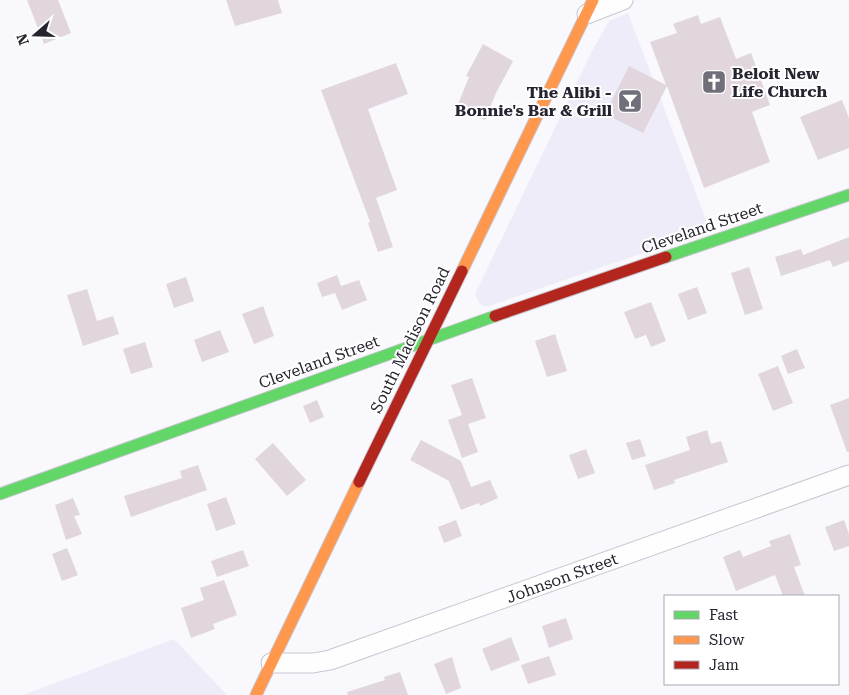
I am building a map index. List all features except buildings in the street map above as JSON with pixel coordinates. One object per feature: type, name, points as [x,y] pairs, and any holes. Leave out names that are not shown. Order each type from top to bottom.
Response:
[{"type":"street","points":[[590,7],[623,0]]},
{"type":"street","name":"South Madison Road","points":[[256,695],[590,7]]},
{"type":"street","name":"Cleveland Street","points":[[0,494],[428,340],[849,195]]},
{"type":"street","name":"Johnson Street","points":[[271,663],[314,663],[330,660],[849,475]]},
{"type":"shaded area","points":[[628,13],[710,230],[486,307],[480,304],[475,294],[592,51],[609,21]]},
{"type":"shaded area","points":[[174,639],[227,695],[23,695]]},
{"type":"traffic: fast","points":[[666,257],[849,195]]},
{"type":"traffic: fast","points":[[0,494],[495,316]]},
{"type":"traffic: slow","points":[[462,271],[593,0]]},
{"type":"traffic: slow","points":[[256,695],[359,482]]},
{"type":"traffic: jam","points":[[495,316],[666,257]]},
{"type":"traffic: jam","points":[[359,482],[462,271]]},
{"type":"place","name":"Beloit New Life Church","points":[[714,82]]},
{"type":"place","name":"The Alibi - Bonnie's Bar & Grill","points":[[630,101]]}]
